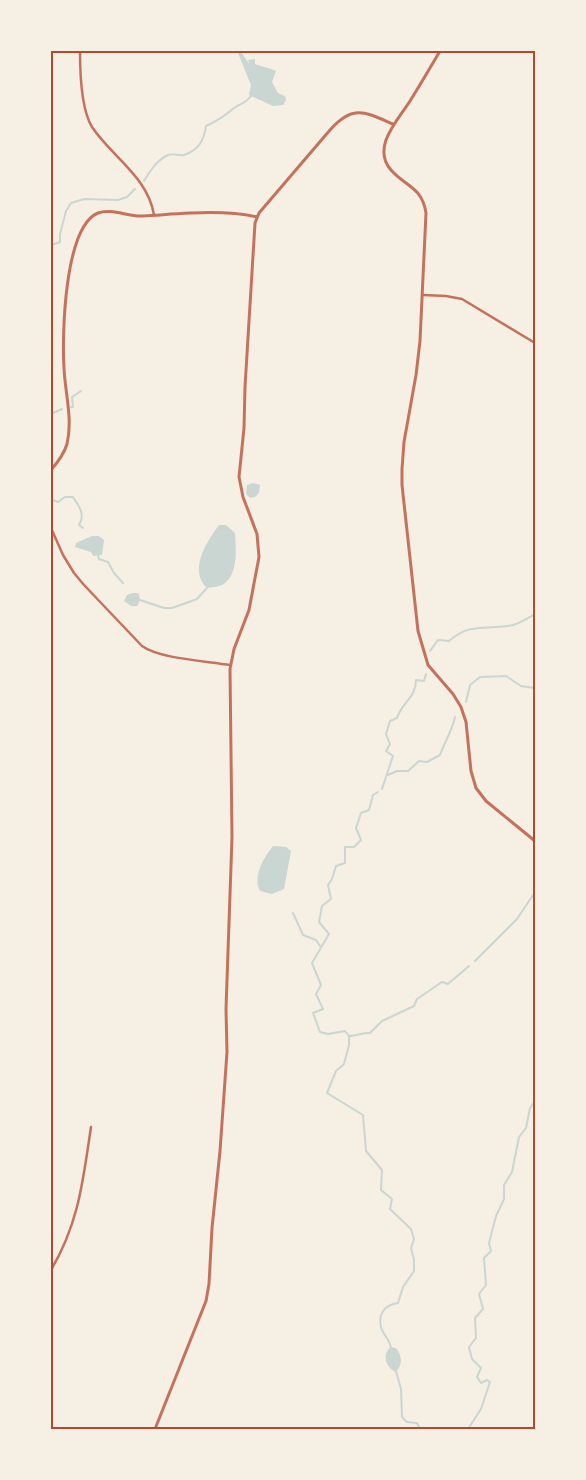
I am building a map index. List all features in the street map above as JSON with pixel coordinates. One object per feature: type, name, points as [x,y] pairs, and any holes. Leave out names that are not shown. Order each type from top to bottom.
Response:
[{"type":"street","points":[[80,51],[82,84],[89,119],[98,134],[138,180],[147,196],[154,215]]},
{"type":"street","points":[[440,51],[409,102],[393,124],[386,140],[386,160],[395,173],[420,195],[425,204],[426,213],[419,355],[404,442],[402,478],[418,631],[428,665],[461,707],[466,722],[471,771],[476,788],[486,801],[535,841]]},
{"type":"street","points":[[155,1429],[206,1300],[209,1284],[212,1228],[228,1052],[226,995],[232,837],[230,665],[249,610],[259,557],[257,534],[243,497],[240,477],[253,248],[257,217],[342,117],[347,114],[358,113],[374,116],[393,124]]},
{"type":"street","points":[[51,470],[64,453],[68,438],[69,419],[64,359],[66,300],[70,265],[78,238],[86,222],[100,212],[137,216],[186,212],[257,217]]},
{"type":"street","points":[[423,296],[446,296],[462,299],[535,344]]},
{"type":"street","points":[[51,528],[63,555],[74,573],[142,646],[150,651],[166,655],[230,665]]},
{"type":"street","points":[[51,1270],[64,1249],[76,1213],[91,1127]]},
{"type":"shaded area","points":[[241,52],[250,65],[248,60],[255,59],[255,64],[276,71],[272,82],[278,93],[285,96],[286,100],[283,105],[273,106],[249,95],[251,85],[238,53]]},
{"type":"shaded area","points":[[253,483],[260,485],[259,493],[255,497],[250,498],[246,494],[247,485]]},
{"type":"shaded area","points":[[219,525],[226,525],[235,533],[236,552],[233,572],[224,584],[207,588],[199,573],[199,565],[209,539]]},
{"type":"shaded area","points":[[92,536],[99,536],[104,540],[102,555],[93,556],[91,552],[75,547],[76,543]]},
{"type":"shaded area","points":[[138,593],[140,596],[137,606],[131,606],[124,601],[127,595]]},
{"type":"shaded area","points":[[273,846],[286,847],[291,851],[284,889],[272,894],[260,891],[257,880],[260,867]]},
{"type":"shaded area","points":[[391,1347],[396,1348],[400,1357],[401,1363],[396,1372],[386,1361],[386,1353]]},
{"type":"waterway","points":[[144,181],[160,160],[170,154],[184,155],[189,153],[202,140],[206,126],[247,101],[251,96]]},
{"type":"waterway","points":[[51,245],[60,242],[60,234],[66,211],[71,203],[84,199],[118,200],[127,197],[135,189]]},
{"type":"waterway","points":[[71,407],[73,407],[72,397],[81,391]]},
{"type":"waterway","points":[[51,414],[62,409]]},
{"type":"waterway","points":[[51,499],[58,502],[65,497],[73,497],[82,517],[79,525],[83,528]]},
{"type":"waterway","points":[[98,556],[99,559],[108,562],[114,573],[123,583]]},
{"type":"waterway","points":[[140,600],[164,608],[172,608],[197,599],[207,588]]},
{"type":"waterway","points":[[430,651],[438,640],[449,641],[457,635],[472,629],[513,625],[535,614]]},
{"type":"waterway","points":[[382,789],[393,756],[386,751],[390,744],[386,734],[390,721],[397,718],[411,696],[416,680],[424,681],[426,674]]},
{"type":"waterway","points":[[466,702],[470,685],[480,677],[506,676],[521,686],[535,688]]},
{"type":"waterway","points":[[388,775],[397,771],[408,771],[419,761],[427,762],[440,755],[455,717]]},
{"type":"waterway","points":[[378,792],[373,795],[369,810],[361,813],[356,828],[361,840],[354,847],[345,847],[345,863],[336,866],[328,885],[331,899],[322,906],[319,922],[329,934],[312,963],[321,985],[316,994],[323,1009],[313,1013],[320,1032],[328,1034],[345,1031],[349,1036],[349,1045],[344,1064],[336,1071],[327,1093],[363,1115],[366,1151],[382,1170],[381,1190],[392,1199],[390,1209],[411,1229],[414,1239],[411,1248],[414,1271],[403,1287],[398,1303],[384,1310],[380,1322],[391,1349]]},
{"type":"waterway","points":[[475,961],[517,919],[535,892]]},
{"type":"waterway","points":[[293,913],[303,935],[316,940],[320,946]]},
{"type":"waterway","points":[[349,1036],[370,1033],[382,1021],[414,1006],[417,999],[442,982],[448,984],[469,966]]},
{"type":"waterway","points":[[468,1429],[481,1409],[490,1382],[487,1380],[481,1383],[477,1377],[481,1368],[472,1359],[469,1347],[476,1338],[475,1318],[483,1309],[479,1294],[486,1285],[484,1258],[491,1251],[489,1243],[496,1216],[504,1199],[504,1185],[512,1172],[519,1137],[526,1128],[530,1108],[535,1101]]},
{"type":"waterway","points":[[396,1371],[401,1389],[402,1417],[407,1422],[417,1423],[420,1429]]}]
